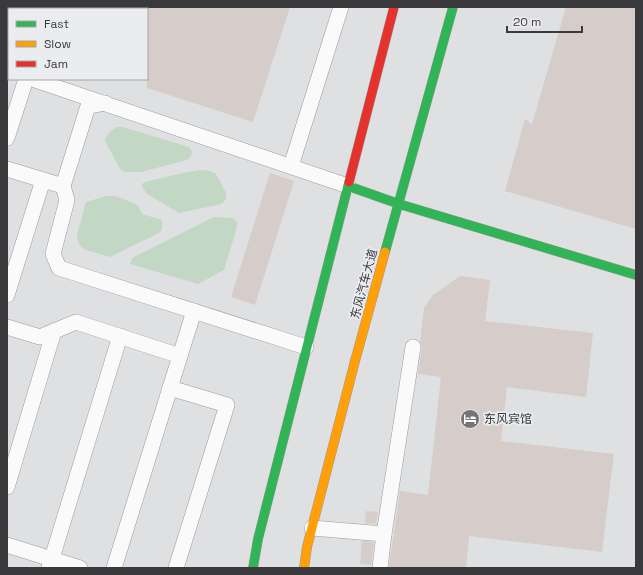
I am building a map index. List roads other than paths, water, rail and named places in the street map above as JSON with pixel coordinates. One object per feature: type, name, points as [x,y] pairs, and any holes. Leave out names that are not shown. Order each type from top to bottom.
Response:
[{"type":"main road","points":[[253,568],[258,539],[306,347],[394,7]]},
{"type":"main road","name":"东风汽车大道","points":[[304,568],[307,547],[356,361],[453,7]]},
{"type":"main road","points":[[348,186],[399,204],[636,275]]},
{"type":"lane","points":[[291,166],[341,7]]},
{"type":"lane","points":[[7,138],[26,80]]},
{"type":"lane","points":[[38,80],[62,84],[105,104],[348,186]]},
{"type":"lane","points":[[105,104],[88,106],[63,186],[67,200],[53,254],[59,268],[306,347]]},
{"type":"lane","points":[[7,169],[63,186]]},
{"type":"lane","points":[[7,294],[43,180]]},
{"type":"lane","points":[[114,568],[194,311]]},
{"type":"lane","points":[[7,327],[40,337],[76,322],[180,356]]},
{"type":"lane","points":[[7,487],[54,331]]},
{"type":"lane","points":[[50,564],[120,336]]},
{"type":"lane","points":[[380,568],[413,347]]},
{"type":"lane","points":[[170,388],[227,405],[176,568]]},
{"type":"lane","points":[[312,528],[384,534]]},
{"type":"lane","points":[[7,545],[50,564],[80,568]]},
{"type":"place","name":"东风宾馆","points":[[470,419]]}]
